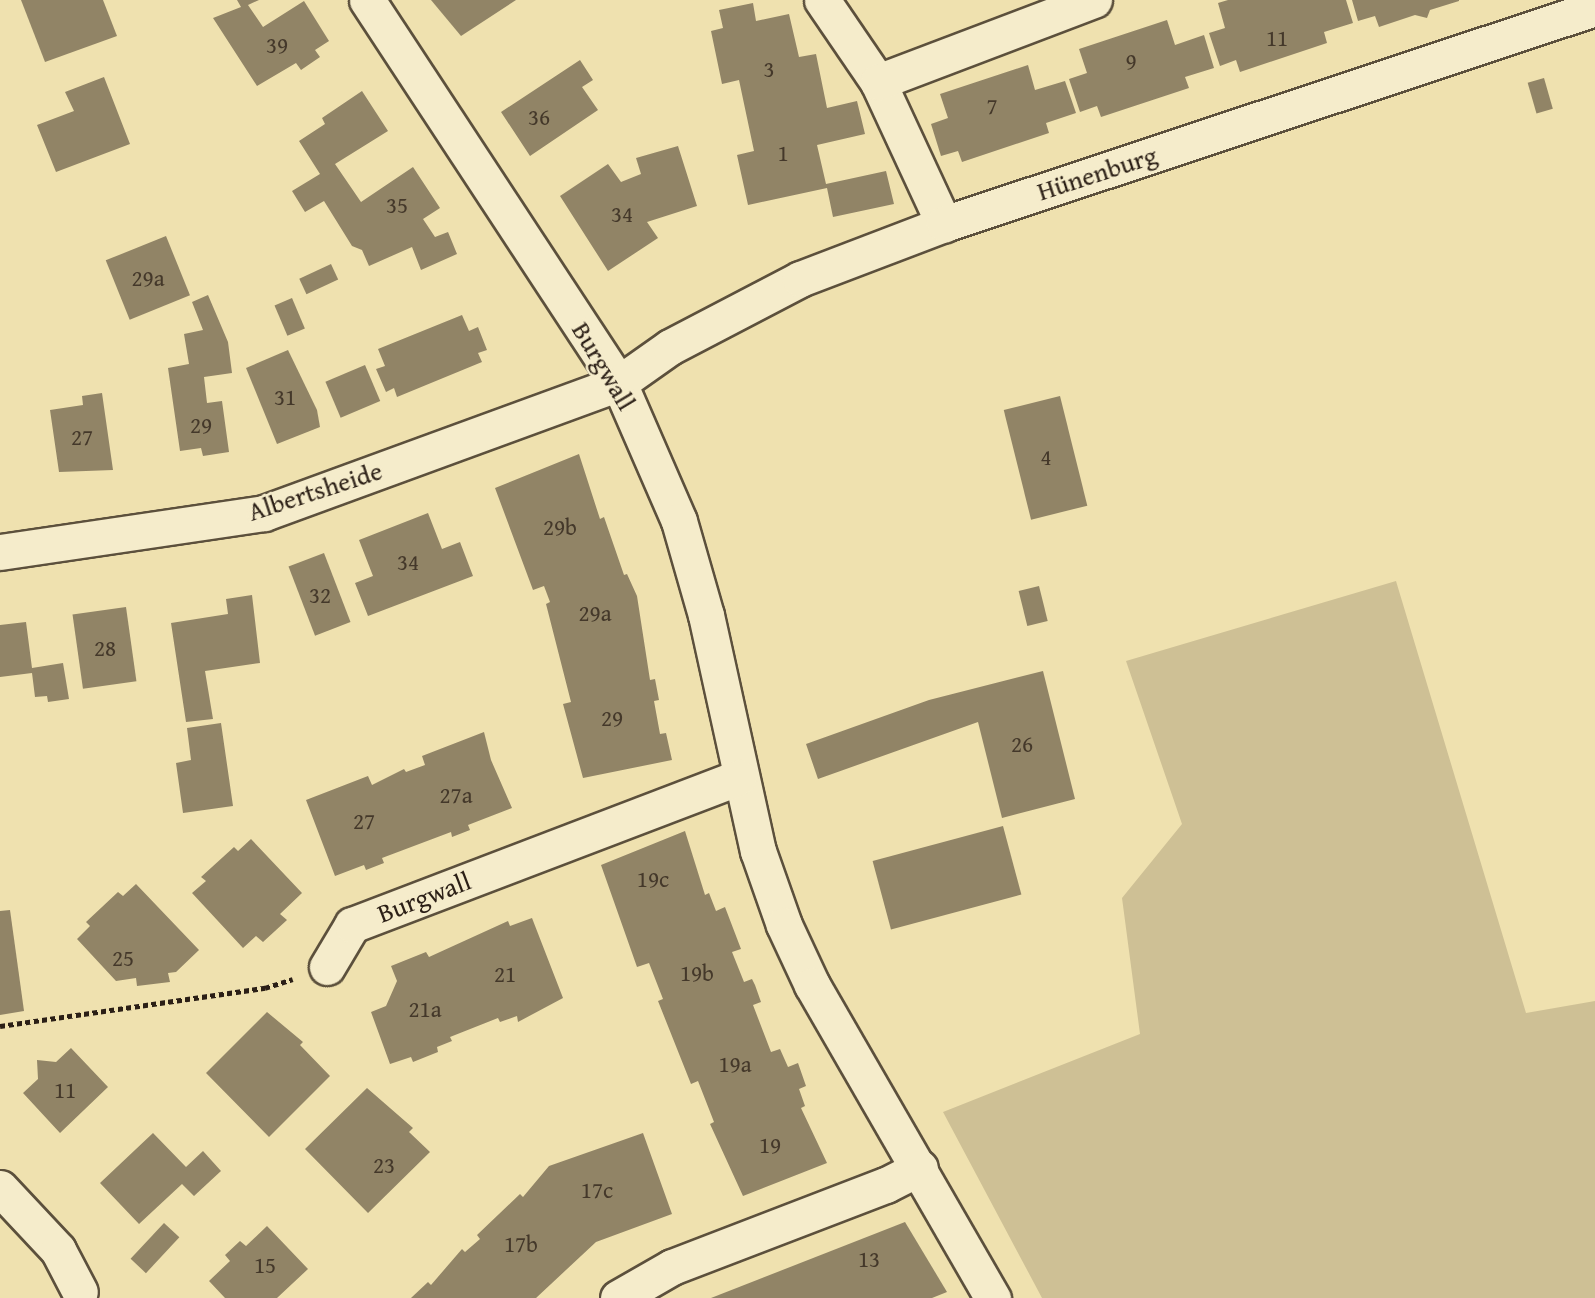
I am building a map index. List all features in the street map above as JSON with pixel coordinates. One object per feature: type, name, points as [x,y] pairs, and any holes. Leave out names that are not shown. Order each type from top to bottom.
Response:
[{"type":"street","name":"Burgwall","points":[[367,0],[619,383],[679,521],[706,615],[739,777],[785,925],[813,985],[993,1298]]},
{"type":"street","points":[[822,0],[878,82],[944,224]]},
{"type":"street","points":[[878,82],[1094,0]]},
{"type":"street","name":"Hünenburg","points":[[619,383],[670,347],[800,279],[944,224],[1595,8]]},
{"type":"street","name":"Albertsheide","points":[[0,552],[264,513],[619,383]]},
{"type":"street","name":"Burgwall","points":[[327,967],[352,925],[739,777]]},
{"type":"street","points":[[618,1298],[672,1267],[886,1185],[920,1168]]},
{"type":"street","points":[[0,1188],[58,1251],[80,1292]]},
{"type":"path","points":[[0,1026],[265,988],[327,967]]},
{"type":"shaded area","points":[[1396,581],[1526,1013],[1595,1001],[1595,1298],[1042,1298],[943,1112],[1140,1034],[1122,898],[1182,824],[1126,661]]},
{"type":"building","points":[[21,0],[103,0],[117,36],[45,62]]},
{"type":"building","points":[[237,0],[259,0],[248,5],[263,27],[304,1],[329,41],[315,50],[320,57],[301,70],[296,63],[257,86],[213,18],[241,7]]},
{"type":"building","points":[[431,0],[516,0],[461,36]]},
{"type":"building","points":[[1228,0],[1346,0],[1353,23],[1324,32],[1327,43],[1240,72],[1236,60],[1220,66],[1209,33],[1225,28],[1218,3]]},
{"type":"building","points":[[1352,0],[1459,1],[1430,10],[1427,18],[1415,15],[1379,27],[1375,16],[1358,21]]},
{"type":"building","points":[[753,3],[756,21],[789,14],[799,57],[816,54],[827,108],[857,101],[865,134],[817,145],[826,184],[886,171],[894,204],[833,217],[827,188],[748,205],[737,155],[754,151],[739,80],[722,84],[711,31],[723,28],[719,10]]},
{"type":"building","points":[[1167,20],[1175,45],[1204,35],[1214,68],[1185,77],[1189,88],[1101,117],[1097,106],[1080,112],[1069,79],[1087,73],[1079,49]]},
{"type":"building","points":[[580,60],[593,80],[582,87],[598,110],[530,156],[501,112]]},
{"type":"building","points":[[1028,65],[1035,90],[1065,81],[1076,113],[1046,123],[1049,133],[962,162],[958,151],[941,156],[931,124],[948,118],[940,94]]},
{"type":"building","points":[[104,77],[130,144],[56,172],[37,125],[74,111],[65,92]]},
{"type":"building","points":[[1544,78],[1553,109],[1536,113],[1528,83]]},
{"type":"building","points":[[362,91],[388,131],[335,164],[361,202],[413,167],[440,208],[423,219],[435,237],[448,232],[457,254],[421,270],[412,247],[369,266],[362,250],[352,246],[324,201],[305,212],[292,191],[320,174],[299,141],[325,124],[322,118]]},
{"type":"building","points":[[678,146],[697,206],[647,222],[658,238],[608,271],[560,196],[608,164],[621,182],[641,174],[636,158]]},
{"type":"building","points":[[166,236],[190,295],[130,320],[106,260]]},
{"type":"building","points":[[331,264],[338,279],[306,294],[299,279]]},
{"type":"building","points":[[208,295],[228,342],[232,373],[204,377],[207,403],[222,401],[229,452],[203,456],[201,448],[180,451],[168,368],[189,364],[184,334],[203,330],[192,302]]},
{"type":"building","points":[[292,298],[305,328],[287,336],[275,305]]},
{"type":"building","points":[[462,315],[469,331],[478,327],[487,350],[478,353],[482,362],[397,397],[394,388],[386,392],[376,369],[385,366],[378,349]]},
{"type":"building","points":[[288,350],[317,410],[320,427],[277,444],[246,368]]},
{"type":"building","points":[[365,365],[380,401],[341,418],[325,382]]},
{"type":"building","points":[[102,393],[113,470],[59,472],[50,410],[83,405],[82,396]]},
{"type":"building","points":[[1060,396],[1087,506],[1031,520],[1004,410]]},
{"type":"building","points":[[579,454],[600,519],[604,517],[624,575],[627,574],[637,596],[650,680],[655,679],[659,700],[654,701],[660,734],[666,733],[672,760],[583,778],[563,704],[571,702],[546,604],[550,602],[544,586],[533,590],[495,488]]},
{"type":"building","points":[[428,513],[442,549],[460,542],[473,576],[368,616],[355,583],[373,576],[359,540]]},
{"type":"building","points":[[324,553],[351,622],[315,636],[289,567]]},
{"type":"building","points":[[1039,586],[1048,621],[1027,626],[1019,591]]},
{"type":"building","points":[[252,595],[260,663],[205,671],[213,719],[186,722],[171,623],[228,614],[226,599]]},
{"type":"building","points":[[126,607],[136,681],[83,689],[73,615]]},
{"type":"building","points":[[26,622],[32,668],[63,663],[69,699],[48,702],[47,696],[35,697],[32,673],[0,677],[0,625]]},
{"type":"building","points":[[1043,671],[1075,799],[1002,818],[978,722],[818,779],[806,744],[929,700]]},
{"type":"building","points":[[221,723],[233,806],[183,813],[176,763],[191,760],[187,728]]},
{"type":"building","points":[[484,732],[491,760],[512,808],[468,825],[470,830],[452,837],[451,832],[382,858],[384,863],[366,870],[364,865],[335,876],[306,800],[368,776],[372,785],[404,769],[406,772],[425,765],[422,756]]},
{"type":"building","points":[[1003,826],[1021,895],[891,930],[873,861]]},
{"type":"building","points":[[685,831],[705,895],[709,893],[716,911],[725,907],[741,949],[732,952],[744,982],[752,979],[755,985],[761,1002],[753,1005],[771,1052],[780,1049],[788,1067],[798,1063],[806,1086],[799,1089],[805,1106],[801,1108],[827,1163],[743,1196],[710,1124],[714,1122],[698,1081],[691,1084],[658,1001],[663,999],[649,963],[637,967],[601,865]]},
{"type":"building","points":[[251,839],[302,893],[280,914],[287,920],[263,942],[256,936],[243,948],[192,893],[206,881],[201,877],[234,847],[238,851]]},
{"type":"building","points":[[136,884],[199,950],[176,972],[168,973],[170,982],[137,986],[136,978],[116,981],[77,939],[90,926],[86,922],[118,892],[123,896]]},
{"type":"building","points":[[10,910],[24,1011],[0,1015],[0,911]]},
{"type":"building","points":[[532,918],[563,998],[518,1022],[517,1016],[500,1022],[498,1018],[450,1037],[452,1041],[437,1047],[438,1052],[413,1062],[411,1057],[390,1064],[371,1012],[386,1006],[397,981],[391,966],[426,952],[429,957],[508,921],[510,926]]},
{"type":"building","points":[[267,1012],[303,1042],[300,1045],[330,1076],[269,1137],[206,1073]]},
{"type":"building","points":[[71,1048],[108,1087],[60,1133],[23,1093],[38,1079],[37,1060],[56,1062]]},
{"type":"building","points":[[367,1088],[413,1128],[409,1132],[430,1152],[368,1213],[305,1149]]},
{"type":"building","points":[[153,1133],[186,1167],[203,1151],[221,1171],[194,1196],[182,1184],[139,1224],[100,1183]]},
{"type":"building","points":[[643,1133],[672,1214],[596,1242],[536,1298],[411,1298],[428,1282],[431,1285],[462,1249],[465,1252],[480,1239],[477,1235],[520,1194],[523,1197],[549,1166]]},
{"type":"building","points":[[905,1222],[947,1292],[932,1298],[711,1298]]},
{"type":"building","points":[[164,1223],[179,1237],[146,1273],[131,1259]]},
{"type":"building","points":[[267,1226],[308,1269],[277,1298],[225,1298],[209,1281],[230,1261],[225,1255],[240,1241],[246,1246]]}]
